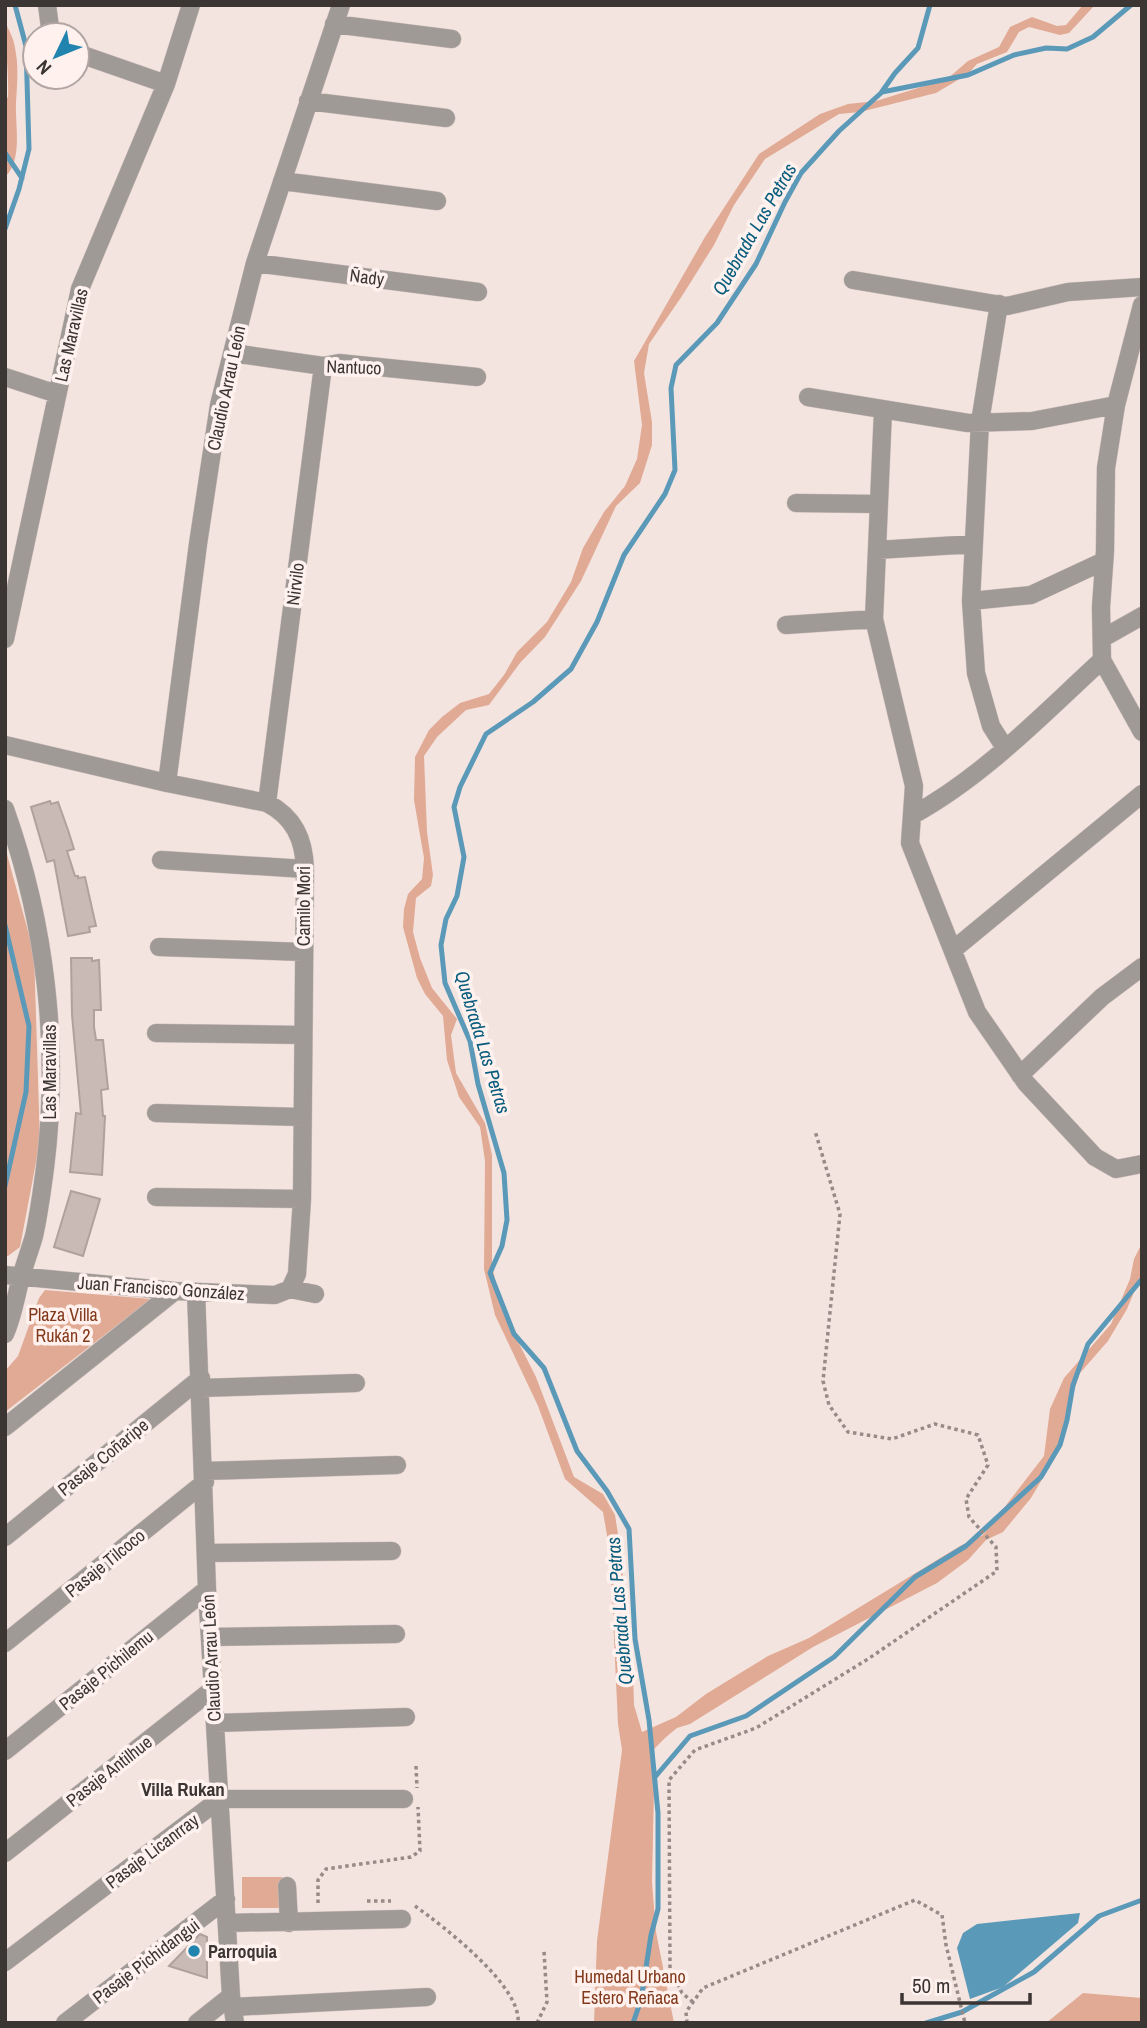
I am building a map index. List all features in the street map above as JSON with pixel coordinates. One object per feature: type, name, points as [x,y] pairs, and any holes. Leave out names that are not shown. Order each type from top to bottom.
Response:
[{"type":"street","name":"Las Maravillas","points":[[5,639],[80,289],[166,84],[191,5]]},
{"type":"street","name":"Claudio Arrau León","points":[[167,783],[219,405],[255,262],[341,5]]},
{"type":"street","points":[[334,24],[452,39]]},
{"type":"street","points":[[91,58],[166,84]]},
{"type":"street","points":[[308,101],[446,118]]},
{"type":"street","points":[[282,181],[437,201]]},
{"type":"street","name":"Ñady","points":[[255,262],[478,292]]},
{"type":"street","points":[[853,280],[1007,306],[1068,292],[1142,287]]},
{"type":"street","points":[[999,304],[980,422],[971,601],[975,673],[991,726],[1005,748]]},
{"type":"street","points":[[1142,305],[1116,405],[1107,468],[1101,607],[1102,660],[1142,732]]},
{"type":"street","name":"Nantuco","points":[[233,353],[323,366],[339,363],[477,377]]},
{"type":"street","name":"Nirvilo","points":[[267,803],[323,366]]},
{"type":"street","points":[[5,377],[57,394]]},
{"type":"street","points":[[808,397],[968,423],[1032,421],[1116,405]]},
{"type":"street","points":[[883,410],[874,620],[914,786],[910,843],[978,1012],[1020,1075],[1095,1157],[1116,1169],[1142,1164]]},
{"type":"street","points":[[796,503],[879,504]]},
{"type":"street","points":[[877,550],[974,544]]},
{"type":"street","points":[[971,601],[1031,596],[1104,561]]},
{"type":"street","points":[[1103,638],[1142,616]]},
{"type":"street","points":[[786,625],[874,620]]},
{"type":"street","points":[[913,815],[942,799],[1005,748],[1102,660]]},
{"type":"street","name":"Camilo Mori","points":[[5,745],[267,803],[280,810],[294,824],[305,869],[302,1199],[298,1274],[290,1289]]},
{"type":"street","points":[[953,950],[1142,794]]},
{"type":"street","name":"Las Maravillas","points":[[5,809],[19,849],[38,930],[45,972],[51,1055],[51,1100],[44,1179],[34,1235],[13,1276],[5,1334]]},
{"type":"street","points":[[161,860],[305,869]]},
{"type":"street","points":[[159,947],[303,952]]},
{"type":"street","points":[[1020,1075],[1102,997],[1142,967]]},
{"type":"street","points":[[156,1033],[303,1035]]},
{"type":"street","points":[[156,1113],[302,1117]]},
{"type":"street","points":[[156,1197],[302,1199]]},
{"type":"street","name":"Juan Francisco González","points":[[13,1276],[175,1291],[275,1295],[290,1289],[315,1294]]},
{"type":"street","points":[[5,1427],[175,1291]]},
{"type":"street","name":"Claudio Arrau León","points":[[196,1292],[205,1476],[207,1589],[233,2009]]},
{"type":"street","points":[[201,1383],[356,1383]]},
{"type":"street","name":"Pasaje Coñaripe","points":[[5,1537],[201,1383]]},
{"type":"street","points":[[205,1476],[397,1465]]},
{"type":"street","name":"Pasaje Tilcoco","points":[[5,1643],[205,1476]]},
{"type":"street","points":[[206,1553],[392,1550]]},
{"type":"street","name":"Pasaje Pichilemu","points":[[5,1751],[207,1589]]},
{"type":"street","points":[[210,1637],[396,1634]]},
{"type":"street","name":"Pasaje Antilhue","points":[[5,1853],[213,1689]]},
{"type":"street","points":[[215,1723],[406,1717]]},
{"type":"street","points":[[220,1799],[413,1797]]},
{"type":"street","name":"Pasaje Licanrray","points":[[5,1962],[220,1799]]},
{"type":"street","points":[[288,1895],[289,1923]]},
{"type":"street","name":"Pasaje Pichidangui","points":[[65,2023],[226,1899]]},
{"type":"street","name":"Pasaje Pichidangui","points":[[227,1923],[289,1923],[404,1908]]},
{"type":"street","points":[[197,2023],[233,2009],[427,1997]]},
{"type":"path","points":[[693,2001],[682,1993],[670,1969],[669,1780],[695,1750],[757,1728],[868,1660],[997,1571],[996,1547],[969,1517],[967,1499],[988,1465],[978,1434],[935,1424],[892,1439],[848,1432],[829,1405],[823,1381],[840,1214],[815,1131]]},
{"type":"path","points":[[288,1895],[318,1903],[318,1880],[326,1869],[411,1857],[420,1851],[413,1797],[416,1766]]},
{"type":"path","points":[[687,2023],[686,2012],[703,1987],[915,1900],[942,1914],[946,1945],[965,2023]]},
{"type":"path","points":[[359,1901],[404,1908],[447,1929],[475,1955],[510,1995],[519,2013],[518,2023]]},
{"type":"path","points":[[537,2023],[547,2002],[544,1951]]},
{"type":"green space","name":"Humedal Urbano Estero Reñaca","points":[[1083,5],[1095,5],[1069,33],[1060,35],[1029,27],[1019,32],[1007,52],[977,64],[968,74],[936,93],[860,112],[839,114],[765,159],[734,205],[714,245],[649,344],[644,373],[652,422],[652,445],[640,483],[616,506],[581,581],[545,637],[520,663],[489,705],[466,710],[437,737],[424,756],[427,832],[433,875],[431,886],[416,898],[413,932],[432,988],[457,1019],[451,1035],[456,1073],[485,1123],[492,1155],[492,1265],[501,1308],[536,1377],[574,1477],[603,1494],[615,1515],[623,1566],[621,1612],[633,1672],[634,1705],[642,1732],[676,1717],[706,1694],[768,1656],[809,1638],[960,1546],[983,1535],[1044,1456],[1050,1409],[1064,1378],[1111,1324],[1142,1243],[1142,1273],[1127,1309],[1108,1341],[1080,1373],[1066,1414],[1057,1454],[1031,1498],[1003,1532],[986,1540],[968,1560],[937,1583],[813,1647],[690,1724],[677,1728],[651,1752],[654,1790],[652,1882],[656,1932],[674,2023],[594,2023],[597,1941],[622,1750],[618,1724],[610,1553],[603,1512],[565,1479],[538,1406],[495,1315],[484,1269],[485,1161],[480,1127],[459,1097],[447,1060],[443,1016],[425,994],[417,978],[403,927],[408,894],[422,879],[424,858],[414,800],[415,757],[429,730],[442,717],[460,703],[489,694],[517,652],[547,622],[571,582],[583,548],[604,512],[625,486],[637,459],[642,425],[634,361],[705,237],[759,154],[820,114],[848,104],[876,101],[947,79],[968,61],[999,47],[1010,27],[1032,17],[1057,26],[1066,25]]},
{"type":"green space","points":[[5,22],[17,62],[17,142],[14,162],[5,177],[5,100],[8,97],[8,87]]},
{"type":"green space","points":[[5,847],[34,953],[40,1141],[20,1247],[8,1256],[5,1256]]},
{"type":"green space","name":"Plaza Villa Rukán 2","points":[[45,1290],[151,1299],[5,1412],[5,1371],[18,1356],[39,1298]]},
{"type":"green space","points":[[242,1877],[282,1877],[282,1908],[242,1908]]},
{"type":"green space","points":[[1083,1993],[1142,1998],[1142,2023],[1046,2023]]},
{"type":"water","points":[[1080,1913],[1078,1923],[1003,1987],[970,1999],[957,1948],[963,1933],[977,1924]]},
{"type":"building","points":[[50,801],[51,804],[58,802],[68,830],[74,849],[67,851],[75,876],[85,877],[96,926],[89,927],[90,932],[68,936],[54,860],[47,862],[31,807]]},
{"type":"building","points":[[71,958],[99,960],[101,1010],[94,1010],[94,1027],[96,1040],[103,1040],[108,1089],[101,1090],[105,1116],[102,1175],[70,1172],[76,1113],[81,1114],[72,1015]]},
{"type":"building","points":[[71,1191],[100,1199],[83,1256],[54,1247]]},
{"type":"building","name":"Parroquia","points":[[200,1934],[207,1937],[207,1978],[169,1966]]},
{"type":"waterway","points":[[5,229],[29,149],[26,46],[15,5]]},
{"type":"waterway","name":"Quebrada Las Petras","points":[[633,2023],[641,2000],[651,1935],[658,1909],[658,1813],[649,1720],[635,1639],[629,1529],[607,1491],[577,1451],[544,1368],[514,1334],[490,1273],[502,1246],[507,1220],[504,1173],[478,1084],[470,1041],[445,983],[441,945],[446,919],[457,896],[464,857],[454,807],[460,787],[486,734],[533,702],[571,669],[597,622],[624,555],[665,494],[675,470],[671,388],[676,365],[717,323],[756,264],[801,173],[839,131],[881,93],[918,48],[930,5]]},
{"type":"waterway","points":[[882,92],[968,75],[1014,55],[1046,48],[1067,49],[1093,37],[1131,5]]},
{"type":"waterway","points":[[5,153],[22,178]]},
{"type":"waterway","points":[[5,925],[29,1026],[26,1092],[5,1186]]},
{"type":"waterway","points":[[655,1777],[690,1736],[746,1716],[834,1657],[915,1577],[966,1546],[1041,1477],[1060,1445],[1073,1385],[1088,1344],[1142,1279]]},
{"type":"waterway","points":[[926,2023],[962,2012],[1034,1972],[1099,1916],[1142,1900]]},
{"type":"place","name":"Parroquia","points":[[194,1951]]},
{"type":"district","name":"Villa Rukan","points":[[183,1789]]}]
